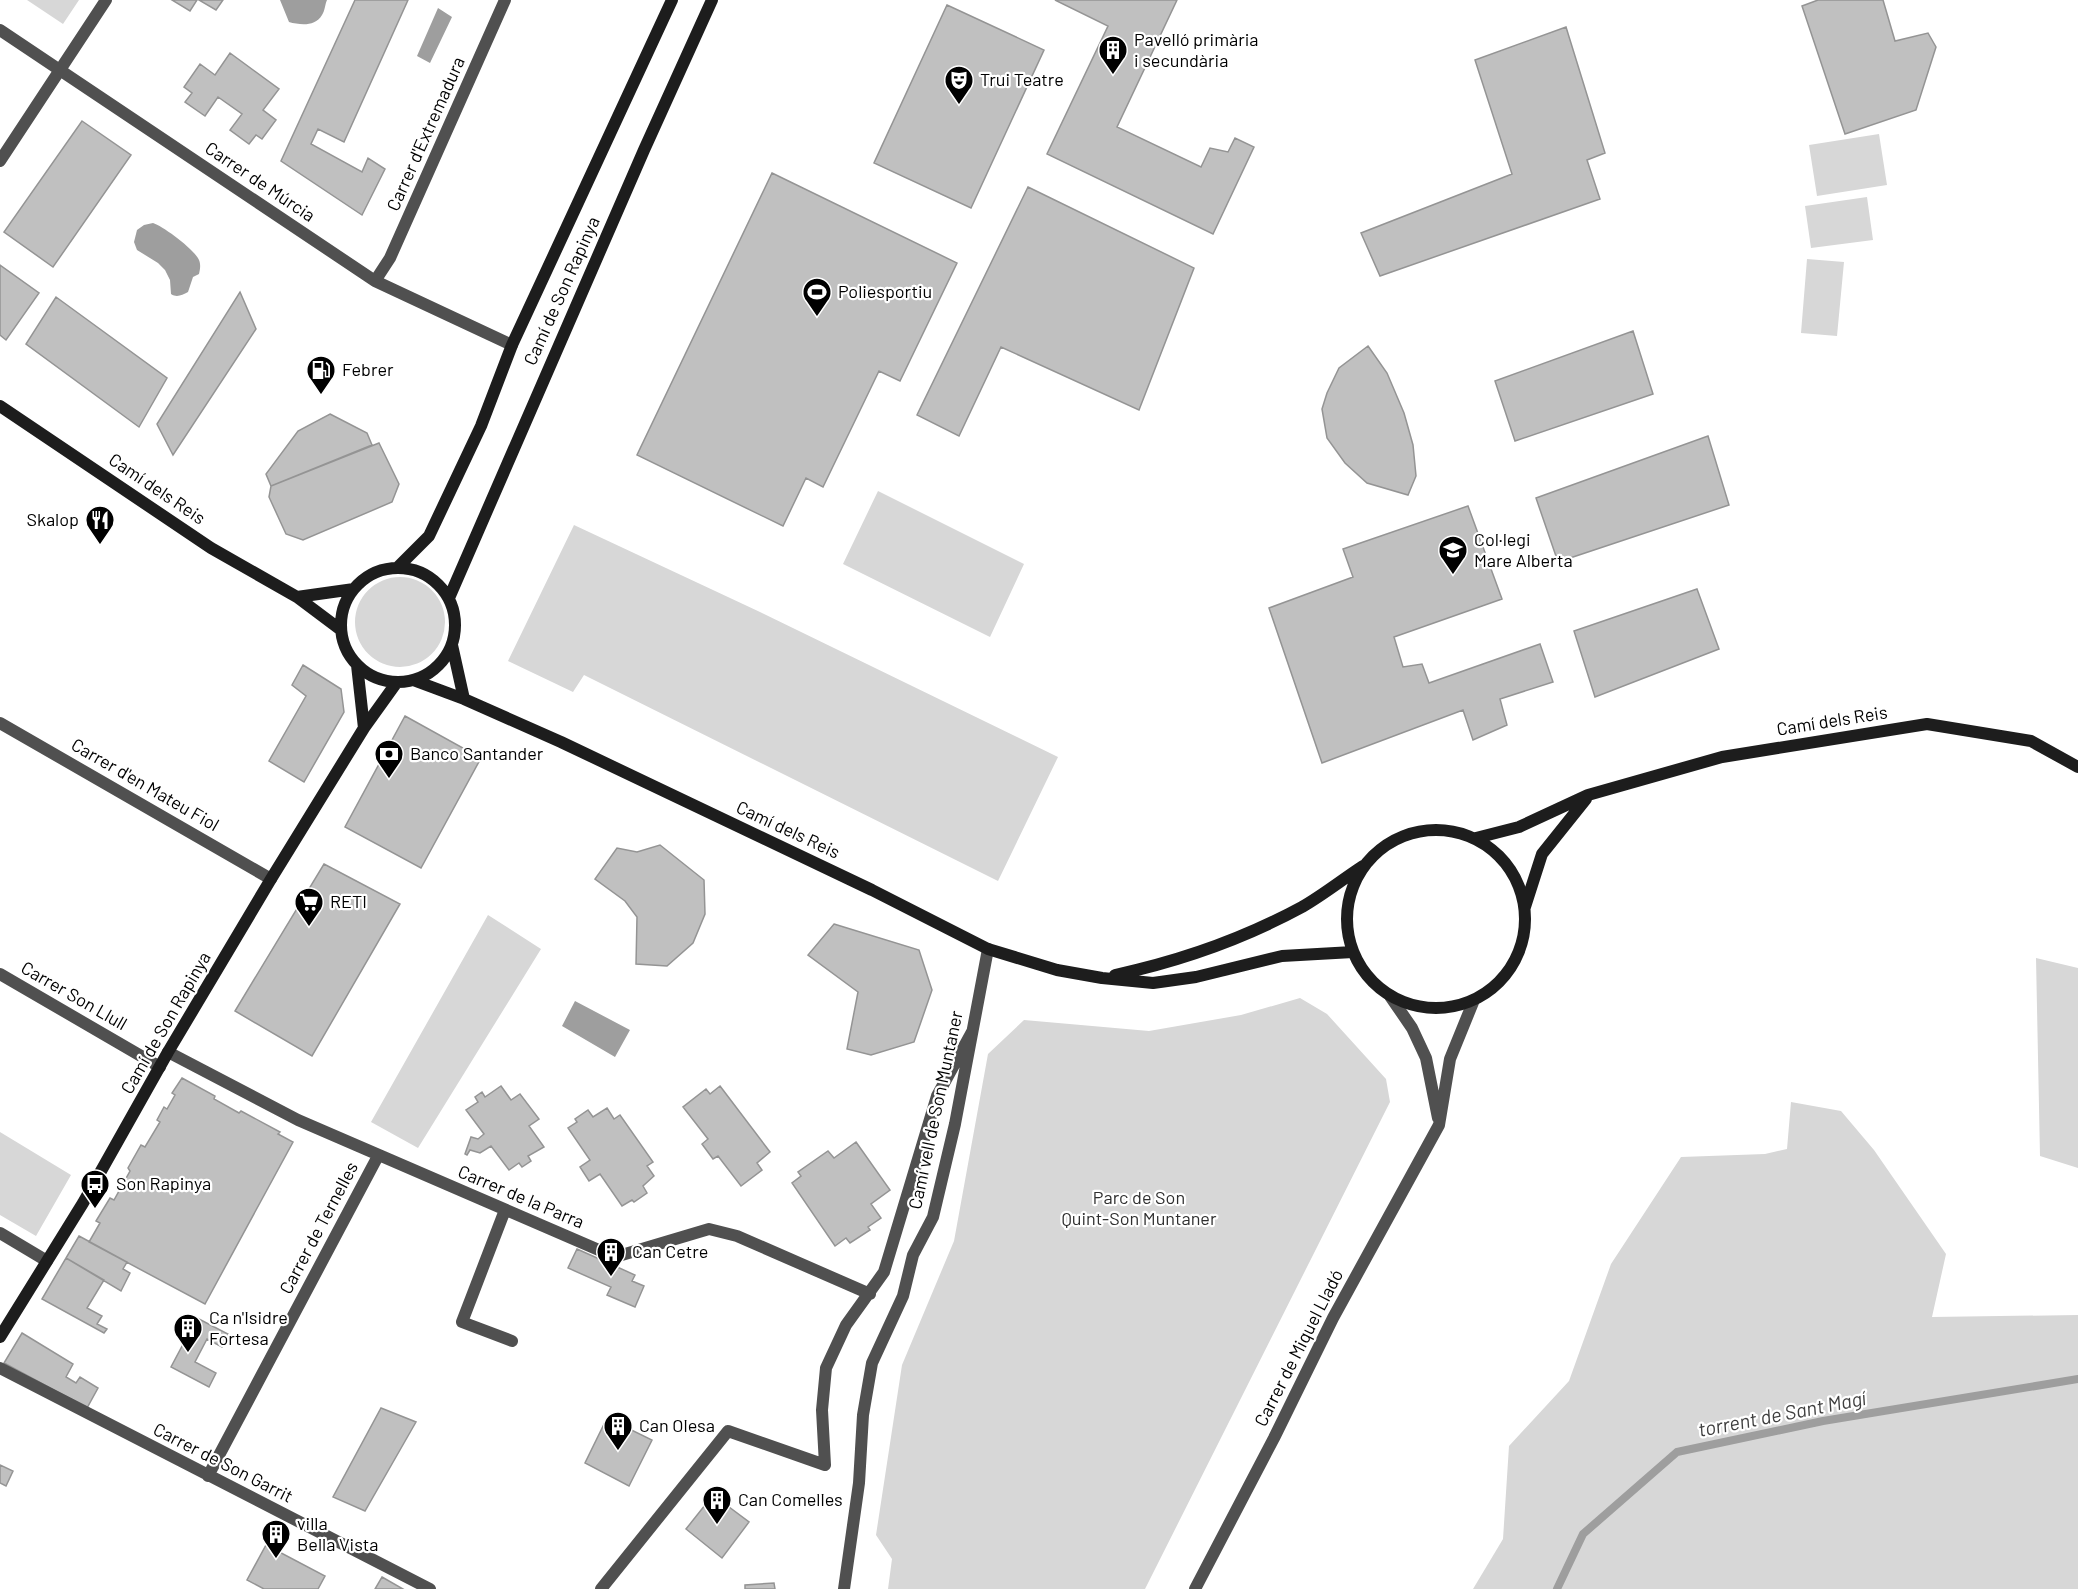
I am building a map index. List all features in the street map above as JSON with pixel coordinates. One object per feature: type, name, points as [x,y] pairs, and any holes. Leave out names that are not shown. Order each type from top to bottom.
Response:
[{"type":"street","points":[[0,161],[106,0]]},
{"type":"street","name":"Carrer d'Extremadura","points":[[375,281],[390,258],[505,0]]},
{"type":"street","name":"Camí de Son Rapinya","points":[[397,568],[429,536],[481,426],[512,345],[672,0]]},
{"type":"street","name":"Camí de Son Rapinya","points":[[449,598],[644,150],[712,0]]},
{"type":"street","name":"Carrer de Múrcia","points":[[0,30],[375,281],[512,345]]},
{"type":"street","name":"Camí dels Reis","points":[[0,406],[212,548],[297,597],[341,630]]},
{"type":"street","points":[[413,569],[440,585],[449,598],[454,613],[455,629],[452,645],[442,662],[428,674],[413,680],[397,682],[382,680],[357,665],[346,649],[341,630],[346,602],[354,589],[366,578],[381,570],[413,569]]},
{"type":"street","points":[[297,597],[354,589]]},
{"type":"street","points":[[452,645],[464,699]]},
{"type":"street","points":[[357,665],[364,728]]},
{"type":"street","name":"Camí dels Reis","points":[[413,680],[464,699],[561,741],[861,885],[988,949],[1057,970],[1102,978],[1154,983],[1196,977],[1282,956],[1353,952]]},
{"type":"street","name":"Camí de Son Rapinya","points":[[0,1337],[83,1203],[168,1052],[272,879],[364,728],[397,682]]},
{"type":"street","name":"Carrer d'en Mateu Fiol","points":[[0,723],[272,879]]},
{"type":"street","name":"Camí dels Reis","points":[[1476,838],[1519,827],[1588,795],[1722,757],[1927,724],[2031,741],[2078,767]]},
{"type":"street","points":[[1390,996],[1418,1006],[1447,1008],[1474,1000],[1497,984],[1515,962],[1524,935],[1525,907],[1542,854],[1588,795]]},
{"type":"street","points":[[1439,1125],[1426,1058],[1412,1028],[1390,996],[1368,977],[1353,952],[1346,924],[1350,893],[1364,865],[1386,844],[1415,831],[1446,829],[1476,838],[1500,857],[1516,880],[1525,907]]},
{"type":"street","name":"Camí dels Reis","points":[[1102,978],[1159,966],[1244,936],[1304,906],[1364,865]]},
{"type":"street","name":"Camí vell de Son Muntaner","points":[[843,1589],[859,1483],[863,1415],[872,1363],[903,1296],[913,1255],[933,1217],[955,1124],[988,949]]},
{"type":"street","name":"Carrer Son Llull","points":[[0,974],[160,1067]]},
{"type":"street","name":"Carrer de Miquel Lladó","points":[[1195,1589],[1274,1438],[1333,1318],[1439,1125],[1450,1059],[1474,1000]]},
{"type":"street","points":[[601,1589],[728,1431],[825,1465],[822,1410],[826,1368],[846,1325],[884,1272],[937,1096],[972,1032]]},
{"type":"street","name":"Carrer de la Parra","points":[[168,1052],[298,1120],[615,1257],[709,1229],[737,1236],[870,1294]]},
{"type":"street","name":"Carrer de Ternelles","points":[[208,1476],[378,1156]]},
{"type":"street","points":[[505,1210],[462,1322],[513,1341]]},
{"type":"street","points":[[0,1233],[47,1261]]},
{"type":"street","name":"Carrer de Son Garrit","points":[[0,1368],[430,1589]]},
{"type":"green space","points":[[27,0],[79,0],[63,24]]},
{"type":"green space","points":[[1879,134],[1887,185],[1817,196],[1809,145]]},
{"type":"green space","points":[[1867,197],[1873,240],[1811,248],[1805,206]]},
{"type":"green space","points":[[1807,259],[1844,262],[1837,336],[1801,333]]},
{"type":"green space","points":[[878,491],[1024,564],[990,637],[843,564]]},
{"type":"green space","points":[[574,525],[760,612],[1058,757],[998,881],[584,675],[573,692],[508,661]]},
{"type":"green space","points":[[400,577],[425,585],[437,597],[445,622],[437,647],[425,659],[400,667],[375,659],[363,647],[355,622],[363,597],[375,585]]},
{"type":"green space","points":[[488,915],[541,949],[418,1148],[371,1122]]},
{"type":"green space","points":[[2036,958],[2078,968],[2078,1168],[2040,1156]]},
{"type":"green space","name":"Parc de Son Quint-Son Muntaner","points":[[1300,998],[1327,1014],[1386,1079],[1390,1102],[1145,1589],[888,1589],[892,1559],[876,1535],[902,1365],[954,1241],[988,1054],[1024,1020],[1149,1031],[1241,1015]]},
{"type":"green space","points":[[1791,1102],[1841,1111],[1874,1150],[1946,1254],[1932,1317],[2078,1315],[2078,1589],[1473,1589],[1503,1539],[1509,1446],[1569,1381],[1611,1264],[1681,1157],[1765,1154],[1787,1149]]},
{"type":"green space","points":[[0,1132],[71,1175],[36,1236],[0,1215]]},
{"type":"shaded area","points":[[280,0],[327,0],[319,19],[302,24],[289,22]]},
{"type":"shaded area","points":[[438,8],[452,17],[430,63],[417,56]]},
{"type":"shaded area","points":[[153,223],[192,250],[199,260],[199,274],[193,277],[188,292],[182,295],[171,294],[170,280],[165,270],[137,250],[134,242],[137,230]]},
{"type":"shaded area","points":[[575,1001],[630,1030],[615,1057],[562,1026]]},
{"type":"building","points":[[172,0],[197,0],[190,11]]},
{"type":"building","points":[[199,0],[223,0],[216,10]]},
{"type":"building","points":[[355,0],[408,0],[344,142],[318,129],[311,144],[362,172],[368,158],[385,169],[362,215],[281,161]]},
{"type":"building","name":"Pavelló primària i secundària","points":[[1055,0],[1177,0],[1117,127],[1201,167],[1210,148],[1228,152],[1235,138],[1254,147],[1213,234],[1047,154],[1108,26]]},
{"type":"building","points":[[1818,0],[1883,0],[1895,41],[1928,33],[1936,47],[1916,110],[1845,134],[1802,6]]},
{"type":"building","name":"Trui Teatre","points":[[947,5],[1044,50],[971,208],[874,163]]},
{"type":"building","points":[[1566,27],[1605,153],[1587,160],[1600,199],[1380,276],[1361,233],[1512,174],[1475,60]]},
{"type":"building","points":[[230,53],[279,89],[263,110],[276,120],[262,139],[256,135],[249,144],[230,130],[242,114],[218,97],[205,116],[185,102],[192,93],[184,87],[200,64],[215,75]]},
{"type":"building","points":[[82,121],[131,155],[53,267],[4,232]]},
{"type":"building","name":"Poliesportiu","points":[[772,173],[957,263],[900,381],[879,371],[823,487],[806,478],[783,526],[637,455]]},
{"type":"building","points":[[1028,187],[1194,268],[1139,410],[1001,347],[959,436],[917,415]]},
{"type":"building","points":[[0,265],[39,293],[6,340],[0,335]]},
{"type":"building","points":[[240,292],[256,329],[173,455],[157,424]]},
{"type":"building","points":[[56,297],[167,378],[139,427],[26,344]]},
{"type":"building","points":[[1633,331],[1653,394],[1515,441],[1495,381]]},
{"type":"building","points":[[1368,346],[1387,373],[1404,413],[1413,445],[1416,476],[1408,495],[1367,483],[1345,463],[1327,438],[1322,409],[1327,393],[1339,368]]},
{"type":"building","points":[[330,414],[367,433],[372,445],[271,486],[266,474],[298,431]]},
{"type":"building","points":[[1708,436],[1729,505],[1558,562],[1536,498]]},
{"type":"building","points":[[379,443],[399,484],[392,502],[303,540],[286,534],[269,497],[271,486]]},
{"type":"building","points":[[1468,506],[1502,599],[1394,637],[1403,667],[1422,664],[1429,683],[1540,644],[1553,682],[1500,699],[1507,725],[1473,740],[1463,710],[1322,763],[1269,608],[1353,577],[1343,549]]},
{"type":"building","points":[[1697,589],[1719,649],[1595,697],[1574,631]]},
{"type":"building","points":[[303,665],[341,689],[344,712],[304,782],[269,761],[306,696],[292,685]]},
{"type":"building","points":[[405,716],[481,758],[421,868],[345,827]]},
{"type":"building","points":[[660,845],[704,880],[705,914],[693,943],[667,966],[636,964],[637,917],[625,901],[595,879],[617,848],[637,852]]},
{"type":"building","points":[[324,864],[400,904],[312,1056],[235,1011]]},
{"type":"building","points":[[834,924],[919,950],[932,990],[914,1042],[871,1055],[847,1049],[858,992],[808,955]]},
{"type":"building","points":[[182,1078],[215,1096],[214,1099],[280,1132],[278,1134],[293,1142],[205,1304],[89,1242],[100,1223],[96,1221],[110,1198],[114,1200],[130,1171],[128,1168],[141,1145],[145,1147],[160,1122],[157,1120],[164,1107],[167,1109],[175,1095],[172,1093]]},
{"type":"building","points":[[501,1086],[511,1100],[520,1094],[539,1119],[529,1126],[544,1147],[528,1156],[531,1161],[522,1167],[519,1163],[509,1170],[491,1146],[480,1153],[470,1150],[467,1155],[465,1154],[471,1137],[478,1139],[484,1134],[466,1110],[478,1102],[475,1097],[482,1092],[485,1097]]},
{"type":"building","points":[[720,1086],[770,1152],[757,1163],[762,1170],[741,1186],[718,1156],[713,1159],[702,1144],[708,1139],[683,1107],[706,1089],[710,1094]]},
{"type":"building","points":[[607,1108],[614,1119],[620,1115],[653,1162],[647,1166],[654,1176],[643,1186],[647,1193],[634,1202],[632,1200],[622,1206],[600,1174],[589,1181],[580,1167],[590,1160],[568,1128],[577,1122],[575,1119],[588,1110],[593,1117]]},
{"type":"building","points":[[856,1142],[890,1190],[871,1204],[881,1218],[868,1227],[870,1230],[850,1243],[846,1238],[835,1246],[792,1183],[801,1176],[798,1172],[828,1151],[834,1158]]},
{"type":"building","points":[[79,1236],[127,1262],[123,1269],[130,1273],[121,1291],[66,1258]]},
{"type":"building","name":"Can Cetre","points":[[577,1249],[635,1275],[632,1281],[644,1286],[635,1307],[607,1295],[611,1287],[568,1268]]},
{"type":"building","points":[[66,1258],[104,1280],[87,1308],[102,1316],[97,1324],[107,1329],[104,1333],[42,1299]]},
{"type":"building","name":"Ca n'Isidre Fortesa","points":[[197,1318],[228,1334],[222,1347],[207,1339],[195,1362],[216,1373],[209,1387],[171,1367]]},
{"type":"building","points":[[22,1333],[73,1364],[66,1377],[76,1383],[80,1377],[98,1388],[87,1408],[4,1363]]},
{"type":"building","points":[[381,1408],[416,1422],[365,1511],[333,1497]]},
{"type":"building","name":"Can Olesa","points":[[607,1418],[652,1440],[629,1486],[585,1463]]},
{"type":"building","points":[[0,1465],[13,1471],[6,1486],[0,1483]]},
{"type":"building","name":"Can Comelles","points":[[713,1495],[749,1522],[722,1558],[686,1529]]},
{"type":"building","name":"villa Bella Vista","points":[[266,1545],[325,1576],[318,1589],[264,1589],[247,1580]]},
{"type":"building","points":[[382,1577],[403,1589],[375,1589]]},
{"type":"building","points":[[774,1583],[775,1589],[745,1589],[745,1585]]},
{"type":"waterway","name":"torrent de Sant Magí","points":[[1557,1589],[1583,1534],[1677,1452],[1823,1421],[2078,1379]]},
{"type":"place","name":"Pavelló primària i secundària","points":[[1113,76]]},
{"type":"place","name":"Trui Teatre","points":[[959,106]]},
{"type":"place","name":"Poliesportiu","points":[[817,318]]},
{"type":"place","name":"Febrer","points":[[321,396]]},
{"type":"place","name":"Skalop","points":[[100,546]]},
{"type":"place","name":"Col·legi Mare Alberta","points":[[1453,576]]},
{"type":"place","name":"Banco Santander","points":[[389,780]]},
{"type":"place","name":"RETI","points":[[309,928]]},
{"type":"place","name":"Son Rapinya","points":[[95,1210]]},
{"type":"place","name":"Can Cetre","points":[[611,1278]]},
{"type":"place","name":"Ca n'Isidre Fortesa","points":[[188,1354]]},
{"type":"place","name":"Can Olesa","points":[[618,1452]]},
{"type":"place","name":"Can Comelles","points":[[717,1526]]},
{"type":"place","name":"villa Bella Vista","points":[[276,1560]]}]
